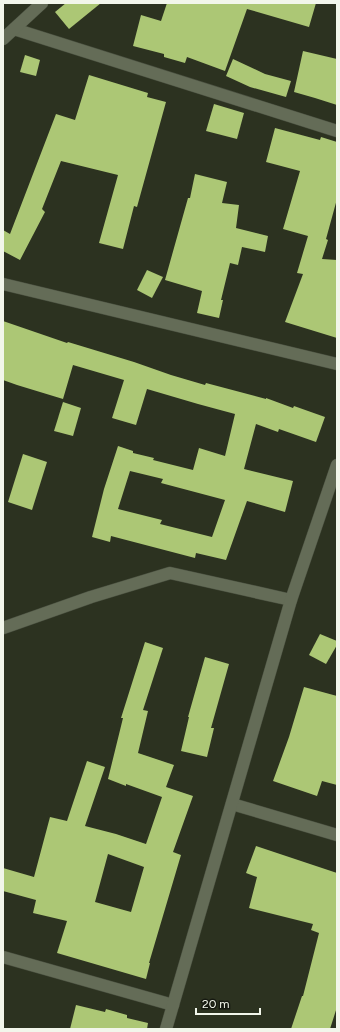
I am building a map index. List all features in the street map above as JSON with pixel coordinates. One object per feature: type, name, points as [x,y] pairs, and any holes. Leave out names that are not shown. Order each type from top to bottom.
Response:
[{"type":"street","points":[[3,39],[42,3]]},
{"type":"street","points":[[14,29],[337,131]]},
{"type":"street","points":[[3,284],[337,364]]},
{"type":"street","points":[[166,1029],[291,600],[337,465]]},
{"type":"street","points":[[3,628],[91,597],[170,573],[291,600]]},
{"type":"street","points":[[232,804],[337,835]]},
{"type":"street","points":[[3,957],[173,1005]]},
{"type":"building","points":[[66,3],[101,3],[69,29],[55,12]]},
{"type":"building","points":[[167,3],[316,3],[309,27],[247,9],[225,71],[187,57],[185,63],[164,57],[164,54],[133,46],[141,15],[161,21]]},
{"type":"building","points":[[303,51],[337,59],[337,105],[294,92]]},
{"type":"building","points":[[25,55],[40,60],[36,76],[20,72]]},
{"type":"building","points":[[233,59],[265,74],[291,81],[286,97],[250,87],[226,76]]},
{"type":"building","points":[[89,75],[148,93],[147,97],[166,102],[137,207],[134,206],[123,249],[99,243],[118,175],[61,161],[42,209],[45,212],[20,260],[3,251],[3,230],[10,234],[56,114],[75,120]]},
{"type":"building","points":[[214,104],[244,113],[237,139],[206,131]]},
{"type":"building","points":[[275,128],[320,140],[321,137],[337,142],[337,199],[326,239],[328,240],[322,259],[337,260],[337,338],[285,322],[303,274],[297,273],[308,236],[283,229],[300,171],[266,162]]},
{"type":"building","points":[[195,174],[227,182],[222,203],[239,205],[236,228],[268,236],[265,252],[242,247],[238,265],[230,263],[221,300],[223,300],[219,318],[197,313],[202,291],[165,280],[188,198],[190,198]]},
{"type":"building","points":[[147,270],[163,277],[152,298],[137,290]]},
{"type":"building","points":[[3,321],[67,343],[68,342],[134,362],[171,375],[205,385],[206,383],[266,398],[293,408],[294,406],[325,417],[316,442],[279,429],[278,432],[256,424],[244,469],[293,481],[285,512],[247,501],[226,560],[196,553],[195,558],[111,536],[110,542],[92,537],[104,489],[118,446],[133,451],[133,453],[154,458],[153,460],[193,470],[199,448],[225,456],[235,414],[147,389],[136,425],[112,418],[124,380],[73,365],[63,399],[3,380]],"holes":[[[130,471],[163,479],[161,483],[225,500],[212,537],[160,524],[162,520],[118,509]]]},
{"type":"building","points":[[63,402],[81,408],[73,436],[54,431]]},
{"type":"building","points":[[23,454],[47,462],[32,510],[8,502]]},
{"type":"building","points":[[320,634],[337,641],[337,645],[326,664],[309,655]]},
{"type":"building","points":[[145,642],[163,648],[143,710],[148,711],[138,753],[174,765],[166,787],[193,796],[173,852],[181,855],[149,963],[146,979],[57,953],[67,921],[33,913],[36,900],[3,891],[3,868],[34,877],[50,817],[67,821],[87,761],[105,767],[85,826],[146,844],[162,797],[108,779],[123,718],[121,718]],"holes":[[[108,854],[144,867],[131,912],[95,902]]]},
{"type":"building","points":[[205,657],[229,664],[211,728],[214,728],[207,757],[181,751],[188,717]]},
{"type":"building","points":[[304,687],[337,696],[337,785],[322,781],[317,796],[273,781],[289,737]]},
{"type":"building","points":[[256,846],[337,873],[337,1007],[330,1029],[291,1029],[303,996],[319,933],[311,930],[313,924],[249,908],[257,877],[246,873]]},
{"type":"building","points":[[76,1005],[105,1012],[106,1009],[127,1015],[127,1018],[148,1023],[147,1029],[70,1029]]}]
